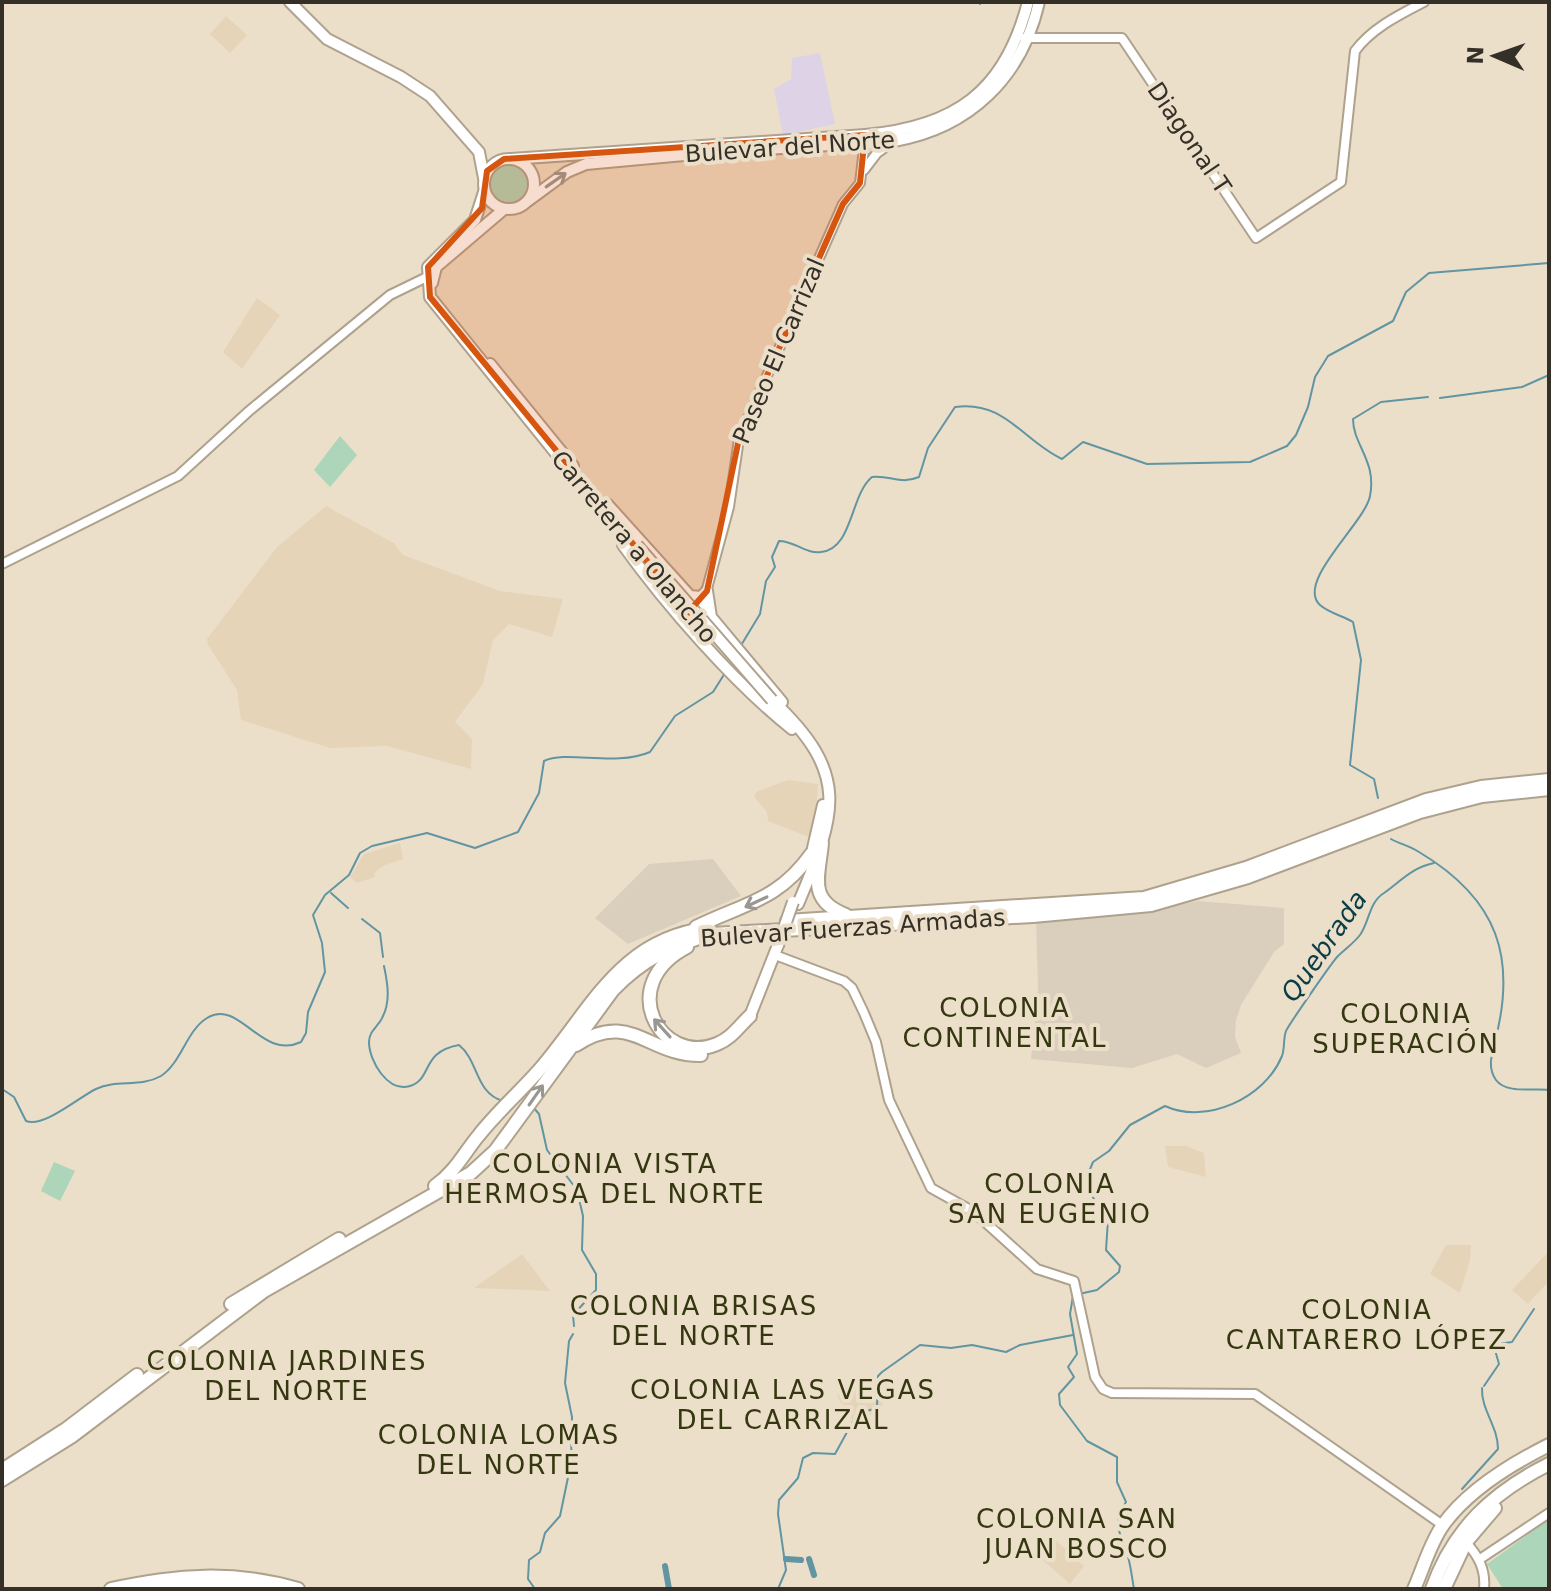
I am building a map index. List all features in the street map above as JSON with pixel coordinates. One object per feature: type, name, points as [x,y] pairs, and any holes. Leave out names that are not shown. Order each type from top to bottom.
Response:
[{"type":"highway","name":"Bulevar Fuerzas Armadas","points":[[2,1470],[66,1429],[248,1291],[435,1186],[457,1167],[496,1114],[542,1066],[617,972],[647,948],[687,931],[1144,898],[1246,868],[1426,800],[1481,787],[1549,780]]},
{"type":"highway","name":"Bulevar Fuerzas Armadas","points":[[2,1480],[71,1437],[264,1291],[458,1181],[495,1151],[567,1051],[633,969],[677,943],[713,934],[1033,916],[1151,905],[1248,877],[1420,812],[1482,796],[1549,789]]},
{"type":"highway","points":[[822,843],[818,893],[830,908],[849,917]]},
{"type":"highway","points":[[687,931],[772,894],[797,874],[812,853]]},
{"type":"highway","points":[[713,934],[670,957],[655,972],[648,992],[654,1020],[675,1041],[704,1048],[727,1039],[750,1016]]},
{"type":"highway","points":[[567,1051],[595,1033],[611,1030],[637,1034],[680,1054],[707,1054],[732,1042],[750,1016]]},
{"type":"highway","points":[[496,1114],[495,1126],[502,1131],[512,1129]]},
{"type":"highway","points":[[478,1136],[488,1133],[495,1136],[495,1151]]},
{"type":"highway","points":[[1414,1589],[1444,1526],[1484,1486],[1549,1445]]},
{"type":"highway","points":[[1422,1589],[1436,1552],[1464,1513],[1508,1476],[1549,1452]]},
{"type":"highway","points":[[1432,1589],[1448,1549],[1468,1521],[1514,1483],[1549,1464]]},
{"type":"highway","points":[[1444,1589],[1463,1540],[1516,1490],[1549,1471]]},
{"type":"highway","points":[[111,1589],[203,1574],[254,1578],[298,1589]]},
{"type":"highway","points":[[154,1589],[200,1584],[263,1589]]},
{"type":"main road","points":[[290,2],[327,39],[417,86],[479,152],[484,192],[475,220],[436,256],[428,267],[427,282],[415,283]]},
{"type":"main road","name":"Bulevar del Norte","points":[[529,200],[567,172],[586,164],[865,139],[919,128],[965,104],[986,86],[1023,38],[1028,2]]},
{"type":"main road","name":"Bulevar del Norte","points":[[507,159],[865,139],[894,141],[921,135],[972,110],[999,87],[1039,2]]},
{"type":"main road","points":[[479,152],[507,159],[530,170],[534,185],[529,200],[519,208],[503,210],[491,203],[484,192]]},
{"type":"main road","points":[[484,178],[491,166],[507,159]]},
{"type":"main road","name":"Carretera a Olancho","points":[[503,210],[436,267],[432,282],[435,296],[635,547],[770,701],[817,748],[826,770],[830,807],[822,843],[750,1016]]},
{"type":"main road","name":"Carretera a Olancho","points":[[427,282],[430,297],[463,340],[604,506]]},
{"type":"main road","points":[[604,506],[690,596],[701,597],[707,591]]},
{"type":"main road","points":[[604,506],[607,522],[628,552],[695,633],[732,673],[794,726]]},
{"type":"main road","points":[[707,591],[705,612],[794,726]]},
{"type":"main road","name":"Carretera a Olancho","points":[[794,726],[812,753],[823,783],[820,828],[796,903]]},
{"type":"street","name":"Diagonal T","points":[[1023,38],[1122,38],[1256,238],[1341,182],[1355,51],[1374,31],[1424,2]]},
{"type":"street","name":"Paseo El Carrizal","points":[[707,591],[730,504],[739,439],[843,204],[858,187],[864,170],[865,139]]},
{"type":"street","name":"Paseo El Carrizal","points":[[864,170],[877,153],[894,141]]},
{"type":"street","points":[[2,564],[178,476],[249,411],[390,295],[415,283]]},
{"type":"street","points":[[695,633],[705,612]]},
{"type":"street","points":[[777,950],[844,981],[852,988],[876,1042],[889,1100],[933,1190],[974,1212],[1032,1266],[1069,1277],[1077,1287],[1095,1377],[1103,1389],[1112,1393],[1255,1394],[1444,1526]]},
{"type":"street","points":[[1480,1559],[1549,1513]]},
{"type":"street","points":[[1463,1540],[1480,1559],[1485,1575],[1484,1589]]},
{"type":"highlighted area","points":[[865,135],[860,183],[843,204],[739,439],[707,591],[692,608],[698,623],[430,297],[428,267],[482,208],[487,171],[504,159]]},
{"type":"shaded area","points":[[226,16],[247,35],[230,53],[210,34]]},
{"type":"shaded area","points":[[820,53],[835,124],[783,135],[774,89],[791,79],[792,58]]},
{"type":"shaded area","points":[[257,298],[280,315],[242,369],[223,352]]},
{"type":"shaded area","points":[[326,506],[394,543],[403,555],[500,591],[563,599],[552,637],[509,624],[493,640],[483,684],[455,722],[472,739],[471,769],[387,746],[330,748],[241,720],[237,690],[207,639],[277,547]]},
{"type":"shaded area","points":[[788,780],[818,784],[814,839],[768,821],[767,812],[754,797],[756,792]]},
{"type":"shaded area","points":[[400,843],[403,859],[383,866],[374,873],[375,877],[357,883],[350,877],[364,854]]},
{"type":"shaded area","points":[[713,859],[741,896],[628,944],[595,918],[649,864]]},
{"type":"shaded area","points":[[1198,901],[1284,908],[1284,944],[1274,952],[1241,1005],[1236,1020],[1235,1037],[1241,1053],[1206,1068],[1177,1054],[1132,1068],[1031,1059],[1038,987],[1036,920],[1149,911]]},
{"type":"shaded area","points":[[1165,1146],[1186,1146],[1204,1153],[1206,1177],[1168,1167]]},
{"type":"shaded area","points":[[1446,1245],[1471,1245],[1460,1293],[1430,1274]]},
{"type":"shaded area","points":[[1549,1251],[1549,1281],[1528,1304],[1512,1290]]},
{"type":"shaded area","points":[[522,1254],[550,1291],[474,1288]]},
{"type":"shaded area","points":[[844,1385],[883,1388],[882,1410],[860,1420],[857,1427],[837,1396]]},
{"type":"shaded area","points":[[1053,1538],[1084,1566],[1070,1584],[1039,1557]]},
{"type":"green space","points":[[508,163],[523,169],[529,184],[523,199],[508,205],[493,199],[487,184],[493,169]]},
{"type":"green space","points":[[340,436],[357,455],[330,487],[314,470]]},
{"type":"green space","points":[[54,1162],[75,1171],[60,1201],[41,1191]]},
{"type":"green space","points":[[1549,1519],[1549,1589],[1503,1589],[1487,1564]]},
{"type":"waterway","points":[[740,647],[760,614],[766,581],[775,567],[772,557],[779,541],[815,552],[831,549],[845,532],[859,496],[872,477],[901,480],[919,477],[928,448],[955,407],[972,406],[1001,416],[1062,459],[1083,442],[1147,464],[1250,462],[1287,446],[1296,435],[1308,407],[1315,377],[1328,356],[1393,321],[1406,292],[1429,273],[1549,263]]},
{"type":"waterway","points":[[1440,398],[1522,387],[1549,375]]},
{"type":"waterway","points":[[1378,798],[1374,779],[1350,765],[1361,660],[1353,622],[1324,608],[1315,595],[1324,568],[1357,521],[1370,496],[1368,463],[1353,419],[1381,402],[1428,397]]},
{"type":"waterway","points":[[2,1089],[14,1097],[26,1121],[42,1120],[104,1086],[145,1082],[161,1076],[174,1063],[200,1024],[219,1014],[230,1016],[274,1043],[287,1046],[301,1042],[306,1033],[308,1012],[325,972],[322,943],[313,915],[325,895],[349,875],[360,853],[372,846],[427,833],[475,848],[518,832],[539,793],[544,761],[565,757],[622,758],[650,752],[675,716],[713,692],[725,673]]},
{"type":"waterway","points":[[1391,839],[1416,850],[1446,870],[1484,911],[1502,958],[1504,985],[1491,1058],[1492,1072],[1496,1080],[1506,1087],[1549,1090]]},
{"type":"waterway","name":"Quebrada","points":[[1079,1294],[1097,1290],[1119,1272],[1120,1266],[1106,1250],[1108,1220],[1084,1184],[1093,1162],[1109,1151],[1130,1125],[1165,1106],[1181,1111],[1216,1110],[1248,1095],[1262,1084],[1282,1056],[1289,1027],[1334,961],[1360,935],[1375,902],[1413,872],[1434,863]]},
{"type":"waterway","points":[[331,893],[348,908]]},
{"type":"waterway","points":[[362,919],[380,933],[383,957]]},
{"type":"waterway","points":[[384,966],[386,1007],[369,1039],[372,1058],[381,1074],[394,1085],[410,1086],[422,1078],[438,1053],[459,1045],[487,1091],[503,1101]]},
{"type":"waterway","points":[[533,1107],[539,1114],[547,1150],[577,1190],[583,1216],[582,1250],[596,1274],[596,1290],[573,1315],[574,1326]]},
{"type":"waterway","name":"Quebrada","points":[[1073,1296],[1070,1314],[1077,1354],[1068,1367],[1074,1377],[1059,1394],[1060,1405],[1087,1441],[1117,1457],[1117,1482],[1126,1502],[1118,1523],[1134,1589]]},
{"type":"waterway","points":[[1484,1386],[1499,1364],[1495,1350],[1498,1344],[1512,1342],[1534,1309]]},
{"type":"waterway","points":[[535,1589],[528,1579],[529,1560],[540,1552],[545,1533],[560,1516],[571,1463],[572,1417],[565,1383],[569,1341],[573,1334]]},
{"type":"waterway","points":[[778,1589],[786,1570],[779,1500],[798,1478],[803,1458],[813,1453],[835,1454],[857,1414],[877,1408],[878,1376],[882,1372],[920,1345],[951,1348],[972,1345],[1006,1352],[1020,1345],[1073,1335]]},
{"type":"waterway","points":[[1462,1489],[1498,1449],[1482,1388]]},
{"type":"waterway","points":[[786,1559],[801,1560]]},
{"type":"waterway","points":[[809,1559],[814,1575]]},
{"type":"waterway","points":[[665,1566],[669,1589]]},
{"type":"district","name":"COLONIA CONTINENTAL","points":[[1005,1023]]},
{"type":"district","name":"COLONIA SUPERACIÓN","points":[[1406,1029]]},
{"type":"district","name":"COLONIA VISTA HERMOSA DEL NORTE","points":[[605,1179]]},
{"type":"district","name":"COLONIA SAN EUGENIO","points":[[1050,1199]]},
{"type":"district","name":"COLONIA BRISAS DEL NORTE","points":[[694,1321]]},
{"type":"district","name":"COLONIA CANTARERO LÓPEZ","points":[[1367,1325]]},
{"type":"district","name":"COLONIA JARDINES DEL NORTE","points":[[287,1376]]},
{"type":"district","name":"COLONIA LAS VEGAS DEL CARRIZAL","points":[[783,1405]]},
{"type":"district","name":"COLONIA LOMAS DEL NORTE","points":[[499,1450]]},
{"type":"district","name":"COLONIA SAN JUAN BOSCO","points":[[1077,1534]]}]
